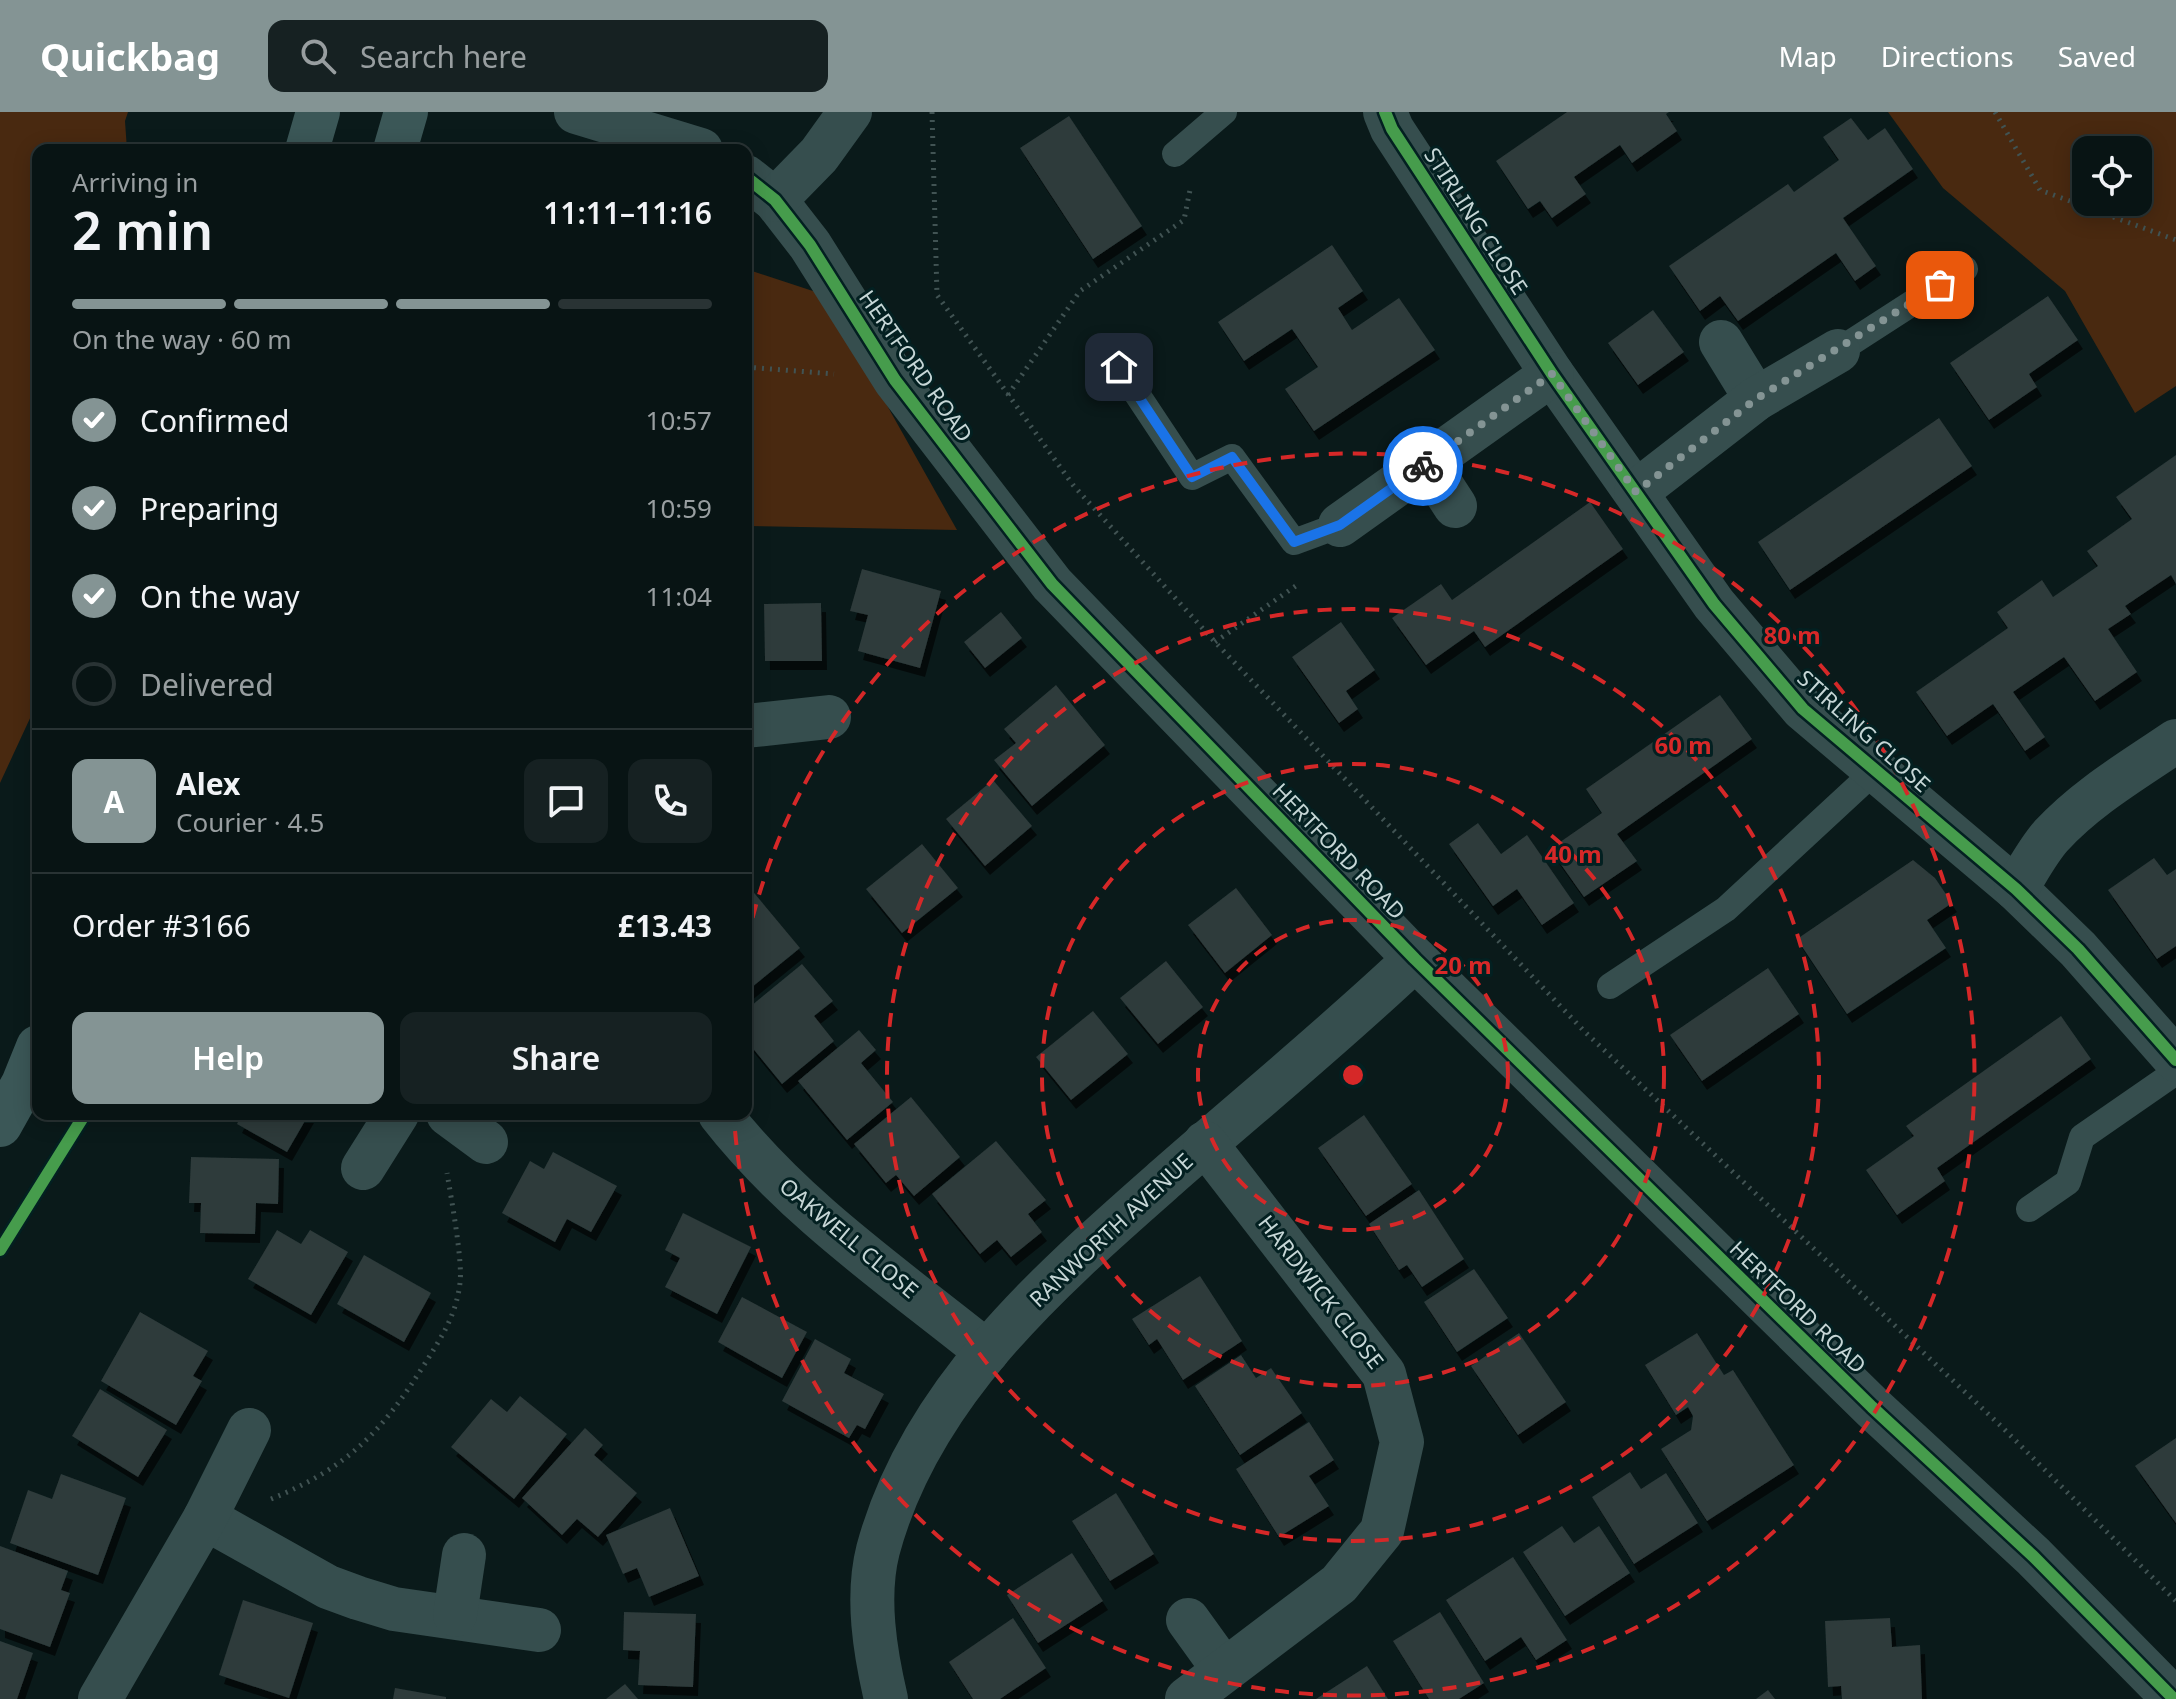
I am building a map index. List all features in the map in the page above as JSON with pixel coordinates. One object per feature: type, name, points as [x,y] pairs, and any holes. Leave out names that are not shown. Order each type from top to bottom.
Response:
[{"type":"highway","points":[[309,144],[318,112]]},
{"type":"highway","points":[[397,144],[406,112]]},
{"type":"highway","points":[[0,1125],[32,1062]]},
{"type":"street","points":[[576,112],[681,144]]},
{"type":"street","points":[[761,188],[819,155],[850,112]]},
{"type":"street","name":"STIRLING CLOSE","points":[[1385,112],[1392,129],[1552,374],[1714,604],[1803,709],[2016,889],[2087,958],[2176,1060]]},
{"type":"street","name":"HERTFORD ROAD","points":[[761,188],[810,245],[895,380],[1052,584],[1415,959],[1851,1386],[2033,1556],[2174,1699]]},
{"type":"street","points":[[1721,342],[1756,399]]},
{"type":"street","points":[[1636,492],[1756,399],[1838,351]]},
{"type":"street","points":[[1340,525],[1552,374]]},
{"type":"street","points":[[1427,463],[1455,506]]},
{"type":"street","points":[[752,725],[829,717]]},
{"type":"street","points":[[2016,889],[2048,839],[2069,818],[2095,795],[2176,741]]},
{"type":"street","name":"RANWORTH AVENUE","points":[[886,1699],[873,1636],[878,1552],[891,1512],[930,1427],[987,1352],[1056,1274],[1415,959]]},
{"type":"street","points":[[363,1168],[393,1120]]},
{"type":"street","points":[[456,1120],[486,1142]]},
{"type":"street","name":"OAKWELL CLOSE","points":[[725,1120],[769,1170],[860,1251],[987,1352]]},
{"type":"street","name":"HARDWICK CLOSE","points":[[1187,1699],[1339,1584],[1382,1531],[1402,1442],[1384,1374],[1205,1143]]},
{"type":"street","points":[[100,1699],[205,1518],[249,1430]]},
{"type":"street","points":[[205,1518],[328,1587],[394,1609],[455,1615],[539,1630]]},
{"type":"street","points":[[455,1615],[464,1555]]},
{"type":"street","points":[[1188,1620],[1224,1670]]},
{"type":"lane","points":[[1175,154],[1224,112]]},
{"type":"lane","points":[[1838,351],[1965,269]]},
{"type":"lane","points":[[1119,367],[1192,477],[1232,457],[1294,542],[1340,525]]},
{"type":"lane","points":[[1610,986],[1726,909],[1875,771]]},
{"type":"lane","points":[[2029,1209],[2068,1182],[2082,1137],[2176,1072]]},
{"type":"path","points":[[932,112],[937,295],[1073,485],[1139,561],[1584,1031],[2002,1427],[2176,1601]]},
{"type":"path","points":[[1995,112],[2040,190],[2176,240]]},
{"type":"path","points":[[1008,395],[1080,291],[1184,220],[1191,182],[1175,154]]},
{"type":"path","points":[[752,368],[895,380]]},
{"type":"path","points":[[205,1518],[250,1508],[330,1472],[373,1437],[400,1402],[453,1319],[461,1279],[445,1158]]},
{"type":"shaded area","points":[[0,112],[128,112],[125,121],[127,144],[32,144],[32,714],[0,783]]},
{"type":"shaded area","points":[[1888,112],[2176,112],[2176,386],[2135,413],[2065,291],[1943,188]]},
{"type":"shaded area","points":[[752,271],[825,295],[957,530],[752,526]]},
{"type":"building","points":[[1567,112],[1669,112],[1666,114],[1677,131],[1632,163],[1620,145],[1574,177],[1586,194],[1552,218],[1540,201],[1528,209],[1496,161]]},
{"type":"building","points":[[1069,116],[1142,226],[1093,259],[1020,148]]},
{"type":"building","points":[[1851,118],[1868,140],[1885,128],[1913,169],[1843,218],[1876,266],[1855,281],[1836,253],[1738,321],[1720,296],[1700,311],[1669,266],[1788,184],[1794,192],[1839,160],[1823,137]]},
{"type":"building","points":[[1332,245],[1363,291],[1338,308],[1352,330],[1399,298],[1435,350],[1314,431],[1285,389],[1318,367],[1292,329],[1244,361],[1218,322]]},
{"type":"building","points":[[2048,296],[2078,340],[2029,374],[2037,387],[1989,420],[1950,363]]},
{"type":"building","points":[[1653,310],[1684,352],[1638,385],[1608,343]]},
{"type":"building","points":[[1939,418],[1972,466],[1790,590],[1758,542]]},
{"type":"building","points":[[2176,455],[2176,584],[2171,575],[2125,606],[2131,614],[2108,629],[2137,672],[2095,701],[2064,657],[2013,692],[2045,737],[2025,751],[1993,704],[1947,736],[1916,692],[2008,628],[1997,612],[2042,580],[2053,597],[2098,566],[2087,551],[2132,519],[2116,497]]},
{"type":"building","points":[[1590,502],[1623,549],[1485,647],[1474,631],[1426,665],[1392,618],[1441,584],[1452,600]]},
{"type":"building","points":[[862,569],[941,591],[920,668],[858,651],[868,615],[850,611]]},
{"type":"building","points":[[821,603],[822,661],[765,661],[764,604]]},
{"type":"building","points":[[1001,612],[1022,638],[985,668],[964,642]]},
{"type":"building","points":[[1341,622],[1375,670],[1346,691],[1358,709],[1339,723],[1292,657]]},
{"type":"building","points":[[1056,685],[1105,745],[1032,806],[994,760],[1016,743],[1004,729]]},
{"type":"building","points":[[1720,695],[1752,739],[1617,834],[1637,861],[1584,897],[1550,849],[1602,813],[1586,789]]},
{"type":"building","points":[[993,780],[1032,826],[985,866],[946,819]]},
{"type":"building","points":[[1478,823],[1501,854],[1527,835],[1574,903],[1542,925],[1517,889],[1493,906],[1449,844]]},
{"type":"building","points":[[922,844],[958,888],[902,933],[866,889]]},
{"type":"building","points":[[2154,858],[2167,875],[2176,869],[2176,946],[2157,959],[2108,890]]},
{"type":"building","points":[[1913,860],[1935,878],[1952,903],[1927,920],[1946,948],[1847,1014],[1797,939]]},
{"type":"building","points":[[1236,888],[1272,935],[1225,973],[1188,925]]},
{"type":"building","points":[[752,890],[800,948],[752,987]]},
{"type":"building","points":[[1166,961],[1203,1007],[1158,1044],[1120,998]]},
{"type":"building","points":[[802,964],[833,1001],[814,1016],[834,1041],[782,1084],[752,1047],[752,1005]]},
{"type":"building","points":[[1768,968],[1799,1014],[1702,1081],[1670,1035]]},
{"type":"building","points":[[1093,1011],[1128,1054],[1071,1100],[1036,1057]]},
{"type":"building","points":[[2061,1016],[2091,1059],[1937,1168],[1945,1181],[1897,1215],[1866,1170],[1914,1136],[1906,1126]]},
{"type":"building","points":[[859,1030],[876,1050],[861,1063],[893,1102],[847,1140],[798,1081]]},
{"type":"building","points":[[911,1097],[960,1157],[914,1196],[896,1175],[886,1183],[854,1144]]},
{"type":"building","points":[[1364,1115],[1412,1184],[1366,1216],[1318,1148]]},
{"type":"building","points":[[239,1120],[306,1120],[287,1152],[237,1124]]},
{"type":"building","points":[[996,1141],[1046,1200],[1028,1214],[1042,1232],[1011,1257],[997,1240],[980,1254],[932,1194]]},
{"type":"building","points":[[553,1152],[617,1186],[591,1232],[567,1219],[555,1242],[502,1213],[530,1161],[544,1169]]},
{"type":"building","points":[[191,1157],[279,1159],[278,1204],[256,1203],[255,1234],[200,1233],[201,1203],[189,1203]]},
{"type":"building","points":[[1419,1190],[1464,1259],[1422,1287],[1407,1265],[1399,1270],[1369,1224]]},
{"type":"building","points":[[683,1213],[751,1247],[717,1314],[665,1287],[680,1258],[665,1250]]},
{"type":"building","points":[[277,1230],[301,1244],[310,1230],[348,1252],[311,1315],[248,1279]]},
{"type":"building","points":[[364,1255],[431,1293],[404,1342],[337,1304]]},
{"type":"building","points":[[1474,1269],[1508,1318],[1457,1352],[1424,1302]]},
{"type":"building","points":[[1200,1276],[1242,1341],[1183,1380],[1157,1339],[1149,1345],[1132,1319]]},
{"type":"building","points":[[742,1297],[807,1332],[782,1378],[718,1342]]},
{"type":"building","points":[[140,1312],[208,1351],[193,1376],[202,1381],[176,1425],[101,1381]]},
{"type":"building","points":[[1519,1333],[1566,1402],[1518,1435],[1471,1366]]},
{"type":"building","points":[[1697,1333],[1724,1375],[1733,1370],[1794,1465],[1707,1521],[1661,1449],[1691,1430],[1693,1416],[1688,1407],[1676,1415],[1645,1365]]},
{"type":"building","points":[[815,1339],[851,1359],[844,1373],[884,1394],[865,1429],[857,1425],[849,1438],[782,1401]]},
{"type":"building","points":[[1241,1355],[1256,1378],[1271,1368],[1302,1413],[1240,1455],[1195,1386]]},
{"type":"building","points":[[100,1389],[167,1430],[138,1477],[72,1436]]},
{"type":"building","points":[[520,1396],[567,1434],[514,1499],[451,1447],[491,1399],[507,1412]]},
{"type":"building","points":[[1309,1422],[1334,1460],[1309,1476],[1329,1506],[1279,1537],[1236,1469]]},
{"type":"building","points":[[585,1428],[603,1445],[594,1455],[637,1493],[598,1537],[577,1519],[562,1535],[522,1498]]},
{"type":"building","points":[[2176,1438],[2176,1523],[2135,1466]]},
{"type":"building","points":[[1630,1472],[1641,1489],[1666,1473],[1698,1523],[1634,1564],[1592,1497]]},
{"type":"building","points":[[61,1474],[126,1498],[98,1575],[10,1543],[28,1490],[52,1499]]},
{"type":"building","points":[[1116,1493],[1154,1554],[1110,1581],[1072,1521]]},
{"type":"building","points":[[670,1508],[699,1576],[649,1597],[637,1568],[623,1574],[606,1535]]},
{"type":"building","points":[[1562,1526],[1574,1543],[1599,1526],[1630,1573],[1565,1616],[1523,1552]]},
{"type":"building","points":[[0,1546],[68,1571],[61,1590],[70,1593],[50,1647],[0,1629]]},
{"type":"building","points":[[1072,1553],[1103,1601],[1038,1643],[1007,1595]]},
{"type":"building","points":[[1513,1557],[1567,1640],[1536,1660],[1521,1637],[1485,1661],[1446,1600]]},
{"type":"building","points":[[243,1600],[313,1623],[289,1698],[219,1675]]},
{"type":"building","points":[[624,1612],[696,1614],[693,1687],[638,1685],[640,1651],[623,1650]]},
{"type":"building","points":[[1440,1612],[1484,1683],[1459,1699],[1429,1699],[1393,1641]]},
{"type":"building","points":[[1013,1618],[1046,1668],[1000,1699],[973,1699],[949,1662]]},
{"type":"building","points":[[1890,1618],[1892,1647],[1920,1645],[1922,1699],[1842,1699],[1841,1686],[1828,1687],[1825,1621]]},
{"type":"building","points":[[0,1641],[33,1653],[17,1699],[0,1699]]},
{"type":"building","points":[[1367,1666],[1388,1699],[1316,1699]]},
{"type":"building","points":[[625,1684],[638,1699],[606,1699]]},
{"type":"building","points":[[395,1688],[446,1697],[446,1699],[393,1699]]},
{"type":"building","points":[[1768,1690],[1775,1699],[1756,1699]]},
{"type":"cycle path","points":[[1385,112],[1392,129],[1552,374],[1714,604],[1803,709],[2016,889],[2078,949],[2176,1060]]},
{"type":"cycle path","points":[[752,182],[775,200],[810,245],[895,380],[1052,584],[1415,959],[1872,1407],[2033,1556],[2174,1699]]},
{"type":"cycle path","points":[[0,1250],[81,1120]]},
{"type":"way so far","points":[[1423,466],[1552,374],[1636,492],[1756,399],[1940,285]]},
{"type":"route","points":[[1119,367],[1192,477],[1232,457],[1294,542],[1340,525],[1423,466]]}]
